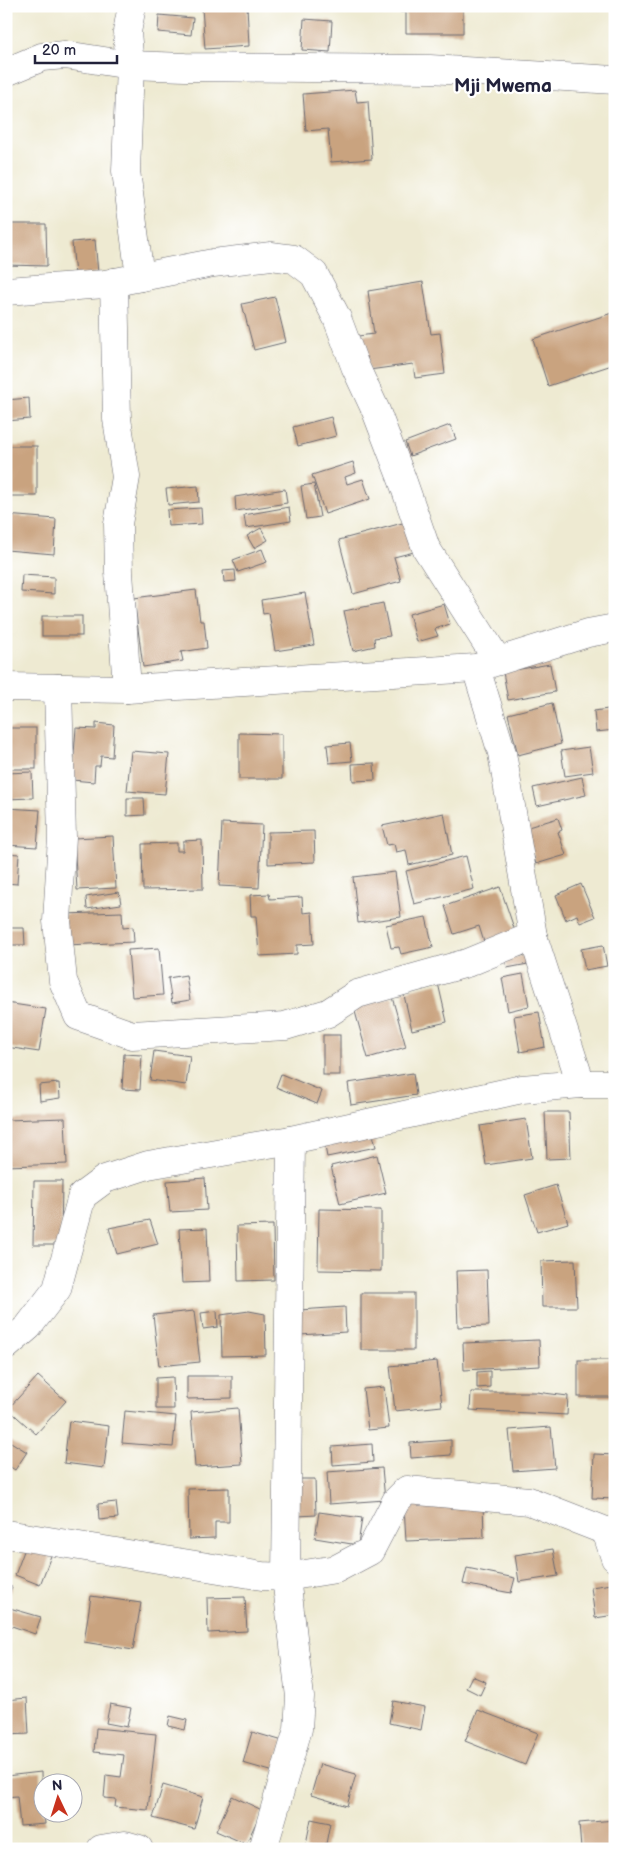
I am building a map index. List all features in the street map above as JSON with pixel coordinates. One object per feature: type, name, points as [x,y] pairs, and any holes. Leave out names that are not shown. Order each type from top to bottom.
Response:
[{"type":"street","points":[[132,6],[127,32],[130,65],[126,171],[140,276]]},
{"type":"street","points":[[6,72],[42,57],[65,55],[130,65],[185,68],[430,69],[615,80]]},
{"type":"street","points":[[6,291],[114,282],[213,263],[271,256],[294,259],[314,274],[337,318],[355,366],[376,411],[426,548],[487,664],[533,936],[581,1084]]},
{"type":"street","points":[[114,282],[117,419],[126,476],[118,524],[119,572],[127,689]]},
{"type":"street","points":[[6,687],[127,689],[487,664],[588,633],[615,628]]},
{"type":"street","points":[[58,688],[62,837],[57,921],[62,981],[78,1016],[132,1035],[285,1026],[328,1013],[358,994],[467,963],[533,936]]},
{"type":"street","points":[[6,1346],[28,1327],[57,1289],[82,1196],[105,1179],[148,1166],[292,1140],[522,1089],[581,1084],[615,1084]]},
{"type":"street","points":[[263,1849],[298,1729],[300,1697],[286,1577],[292,1140]]},
{"type":"street","points":[[6,1534],[262,1576],[286,1577],[336,1569],[370,1551],[396,1501],[407,1490],[529,1502],[610,1527],[615,1558]]},
{"type":"street","points":[[101,1849],[125,1845],[139,1849]]},
{"type":"building","points":[[6,6],[10,6],[9,25],[6,25]]},
{"type":"building","points":[[247,6],[249,46],[205,49],[202,8]]},
{"type":"building","points":[[400,6],[463,6],[463,33],[406,33],[406,12],[400,12]]},
{"type":"building","points":[[159,15],[193,18],[191,35],[158,32]]},
{"type":"building","points":[[304,19],[332,21],[330,52],[302,50]]},
{"type":"building","points":[[355,90],[357,102],[368,101],[372,159],[331,162],[328,129],[306,131],[303,94]]},
{"type":"building","points":[[6,224],[46,224],[47,266],[6,265]]},
{"type":"building","points":[[95,240],[98,273],[75,275],[72,242]]},
{"type":"building","points":[[423,282],[431,334],[440,333],[445,374],[415,378],[413,364],[369,370],[367,356],[362,357],[358,336],[374,334],[368,291]]},
{"type":"building","points":[[275,297],[286,342],[254,350],[242,304]]},
{"type":"building","points":[[615,312],[615,364],[548,386],[533,339]]},
{"type":"building","points":[[29,398],[30,419],[6,421],[6,400]]},
{"type":"building","points":[[331,417],[336,436],[298,446],[293,427]]},
{"type":"building","points":[[450,425],[456,439],[410,456],[405,442]]},
{"type":"building","points":[[6,446],[37,446],[37,496],[6,496]]},
{"type":"building","points":[[353,462],[356,473],[345,477],[347,484],[363,479],[370,499],[325,514],[312,475]]},
{"type":"building","points":[[314,484],[320,517],[306,519],[301,486]]},
{"type":"building","points":[[198,486],[199,502],[168,505],[166,489]]},
{"type":"building","points":[[285,489],[287,503],[236,511],[235,497]]},
{"type":"building","points":[[289,507],[291,521],[246,528],[244,515]]},
{"type":"building","points":[[201,508],[202,524],[168,526],[167,510]]},
{"type":"building","points":[[6,515],[56,519],[54,554],[6,550]]},
{"type":"building","points":[[410,521],[418,551],[394,557],[401,581],[353,594],[339,540]]},
{"type":"building","points":[[261,528],[268,540],[254,548],[247,536]]},
{"type":"building","points":[[262,549],[267,562],[238,572],[233,560]]},
{"type":"building","points":[[235,570],[236,581],[224,582],[223,571]]},
{"type":"building","points":[[22,575],[54,577],[54,594],[21,592]]},
{"type":"building","points":[[196,590],[200,621],[204,621],[207,648],[181,652],[183,661],[143,667],[134,598]]},
{"type":"building","points":[[305,593],[314,645],[275,651],[269,613],[263,614],[261,600]]},
{"type":"building","points":[[383,603],[390,636],[374,638],[375,646],[353,651],[344,611]]},
{"type":"building","points":[[444,604],[450,624],[435,629],[438,636],[417,642],[409,614]]},
{"type":"building","points":[[42,616],[82,616],[82,636],[42,636]]},
{"type":"building","points":[[550,664],[555,692],[508,700],[503,672]]},
{"type":"building","points":[[552,703],[561,744],[518,755],[508,714]]},
{"type":"building","points":[[615,708],[615,730],[596,732],[594,711]]},
{"type":"building","points":[[96,723],[114,725],[112,757],[101,756],[100,766],[95,766],[94,782],[72,780],[76,728],[96,729]]},
{"type":"building","points":[[6,728],[36,728],[36,769],[6,769]]},
{"type":"building","points":[[239,733],[282,734],[282,779],[239,779]]},
{"type":"building","points":[[350,743],[352,761],[329,763],[327,745]]},
{"type":"building","points":[[589,747],[593,772],[565,776],[561,751]]},
{"type":"building","points":[[131,751],[169,754],[165,794],[127,791]]},
{"type":"building","points":[[374,763],[375,780],[353,781],[352,764]]},
{"type":"building","points":[[32,772],[33,798],[6,799],[6,773]]},
{"type":"building","points":[[582,777],[586,795],[537,806],[533,788]]},
{"type":"building","points":[[127,798],[144,798],[145,815],[127,816]]},
{"type":"building","points":[[6,808],[40,810],[37,847],[6,845]]},
{"type":"building","points":[[444,813],[452,855],[409,865],[406,850],[396,852],[394,844],[387,845],[382,826]]},
{"type":"building","points":[[558,818],[562,830],[558,832],[566,855],[536,864],[525,828]]},
{"type":"building","points":[[222,823],[262,825],[259,888],[219,886]]},
{"type":"building","points":[[314,831],[315,862],[268,864],[268,832]]},
{"type":"building","points":[[113,836],[116,888],[77,890],[74,838]]},
{"type":"building","points":[[202,840],[203,889],[143,890],[142,844],[177,843],[177,851],[183,851],[183,841]]},
{"type":"building","points":[[6,853],[19,854],[17,884],[6,883]]},
{"type":"building","points":[[466,856],[474,889],[414,904],[406,871]]},
{"type":"building","points":[[395,872],[401,917],[358,923],[353,877]]},
{"type":"building","points":[[581,884],[595,917],[580,923],[577,915],[566,920],[556,895]]},
{"type":"building","points":[[500,887],[515,931],[484,942],[479,926],[454,934],[445,906]]},
{"type":"building","points":[[119,892],[121,904],[87,909],[86,897]]},
{"type":"building","points":[[269,894],[270,899],[302,897],[303,913],[312,912],[314,944],[297,945],[297,954],[259,956],[256,916],[251,916],[250,895]]},
{"type":"building","points":[[122,912],[123,928],[133,927],[134,942],[66,945],[64,914]]},
{"type":"building","points":[[426,917],[433,947],[401,954],[399,947],[391,948],[386,925]]},
{"type":"building","points":[[6,928],[24,928],[25,945],[6,945]]},
{"type":"building","points":[[603,945],[607,966],[585,970],[581,949]]},
{"type":"building","points":[[159,948],[163,995],[132,997],[128,950]]},
{"type":"building","points":[[526,955],[528,964],[507,968],[505,959]]},
{"type":"building","points":[[523,974],[529,1006],[508,1011],[502,978]]},
{"type":"building","points":[[186,975],[190,1000],[172,1003],[168,978]]},
{"type":"building","points":[[438,983],[447,1022],[412,1030],[403,991]]},
{"type":"building","points":[[392,997],[406,1047],[368,1058],[354,1008]]},
{"type":"building","points":[[6,1003],[46,1009],[39,1052],[6,1047]]},
{"type":"building","points":[[539,1012],[545,1047],[520,1052],[514,1016]]},
{"type":"building","points":[[323,1035],[340,1035],[340,1075],[323,1075]]},
{"type":"building","points":[[154,1051],[190,1056],[186,1085],[150,1080]]},
{"type":"building","points":[[124,1054],[142,1055],[140,1090],[122,1089]]},
{"type":"building","points":[[413,1073],[416,1095],[351,1105],[348,1083]]},
{"type":"building","points":[[281,1074],[322,1091],[317,1104],[276,1087]]},
{"type":"building","points":[[59,1083],[60,1098],[40,1101],[39,1085]]},
{"type":"building","points":[[545,1112],[569,1112],[571,1158],[547,1159]]},
{"type":"building","points":[[65,1118],[67,1164],[6,1166],[6,1120]]},
{"type":"building","points":[[526,1119],[532,1158],[486,1165],[480,1126]]},
{"type":"building","points":[[371,1126],[376,1147],[327,1157],[323,1136]]},
{"type":"building","points":[[377,1155],[386,1193],[340,1204],[331,1166]]},
{"type":"building","points":[[205,1178],[207,1210],[170,1212],[167,1181]]},
{"type":"building","points":[[34,1181],[62,1181],[61,1245],[33,1245]]},
{"type":"building","points":[[556,1185],[568,1223],[537,1232],[525,1195]]},
{"type":"building","points":[[319,1209],[381,1210],[381,1271],[318,1270]]},
{"type":"building","points":[[150,1220],[158,1244],[117,1254],[109,1228]]},
{"type":"building","points":[[273,1225],[274,1280],[238,1281],[237,1226]]},
{"type":"building","points":[[207,1228],[209,1282],[182,1283],[179,1229]]},
{"type":"building","points":[[575,1260],[577,1307],[542,1307],[541,1261]]},
{"type":"building","points":[[487,1270],[489,1326],[458,1327],[456,1271]]},
{"type":"building","points":[[361,1293],[414,1293],[414,1350],[361,1350]]},
{"type":"building","points":[[345,1307],[346,1332],[300,1335],[299,1310]]},
{"type":"building","points":[[194,1311],[200,1362],[159,1366],[153,1315]]},
{"type":"building","points":[[217,1311],[218,1327],[203,1329],[201,1313]]},
{"type":"building","points":[[249,1311],[265,1314],[266,1355],[222,1356],[221,1315]]},
{"type":"building","points":[[539,1340],[540,1366],[464,1370],[463,1343]]},
{"type":"building","points":[[578,1360],[615,1360],[615,1397],[578,1397]]},
{"type":"building","points":[[437,1361],[442,1406],[395,1411],[390,1366]]},
{"type":"building","points":[[490,1371],[490,1387],[477,1388],[477,1372]]},
{"type":"building","points":[[38,1376],[66,1401],[36,1434],[8,1409]]},
{"type":"building","points":[[187,1376],[232,1376],[232,1398],[187,1399]]},
{"type":"building","points":[[173,1377],[174,1409],[156,1409],[156,1378]]},
{"type":"building","points":[[384,1387],[389,1428],[368,1430],[363,1389]]},
{"type":"building","points":[[471,1392],[536,1392],[568,1396],[567,1415],[470,1410]]},
{"type":"building","points":[[238,1408],[242,1464],[195,1467],[191,1412]]},
{"type":"building","points":[[125,1411],[176,1416],[173,1447],[122,1443]]},
{"type":"building","points":[[69,1421],[109,1426],[104,1468],[64,1463]]},
{"type":"building","points":[[551,1427],[555,1468],[513,1471],[509,1430]]},
{"type":"building","points":[[6,1439],[27,1452],[15,1470],[6,1464]]},
{"type":"building","points":[[451,1440],[451,1455],[411,1458],[410,1443]]},
{"type":"building","points":[[372,1444],[373,1462],[333,1465],[332,1447]]},
{"type":"building","points":[[594,1454],[615,1455],[615,1499],[592,1498]]},
{"type":"building","points":[[382,1468],[385,1500],[329,1504],[327,1472]]},
{"type":"building","points":[[298,1479],[315,1479],[316,1515],[298,1516]]},
{"type":"building","points":[[229,1488],[229,1522],[215,1522],[215,1538],[189,1539],[188,1489]]},
{"type":"building","points":[[483,1501],[484,1538],[406,1541],[404,1505]]},
{"type":"building","points":[[116,1502],[118,1518],[99,1520],[98,1504]]},
{"type":"building","points":[[319,1512],[362,1518],[358,1545],[315,1538]]},
{"type":"building","points":[[27,1543],[52,1553],[40,1585],[15,1575]]},
{"type":"building","points":[[553,1549],[558,1576],[519,1582],[515,1555]]},
{"type":"building","points":[[467,1568],[515,1578],[511,1593],[463,1584]]},
{"type":"building","points":[[612,1584],[615,1615],[595,1618],[591,1587]]},
{"type":"building","points":[[6,1585],[12,1587],[6,1600]]},
{"type":"building","points":[[91,1596],[141,1603],[133,1650],[84,1642]]},
{"type":"building","points":[[245,1597],[247,1631],[208,1633],[207,1598]]},
{"type":"building","points":[[6,1607],[41,1617],[35,1634],[6,1624]]},
{"type":"building","points":[[472,1676],[486,1682],[480,1695],[466,1688]]},
{"type":"building","points":[[27,1698],[29,1734],[6,1735],[6,1700]]},
{"type":"building","points":[[393,1701],[425,1707],[421,1730],[389,1723]]},
{"type":"building","points":[[110,1704],[131,1708],[127,1727],[106,1723]]},
{"type":"building","points":[[478,1710],[538,1733],[525,1765],[465,1741]]},
{"type":"building","points":[[170,1716],[187,1720],[185,1730],[168,1726]]},
{"type":"building","points":[[96,1728],[156,1734],[148,1810],[115,1807],[116,1799],[104,1798],[106,1775],[121,1777],[124,1755],[94,1752]]},
{"type":"building","points":[[252,1732],[283,1741],[274,1772],[243,1763]]},
{"type":"building","points":[[320,1764],[356,1774],[347,1806],[311,1795]]},
{"type":"building","points":[[32,1773],[32,1822],[45,1822],[45,1824],[20,1826],[17,1796],[6,1797],[6,1776]]},
{"type":"building","points":[[163,1785],[203,1797],[194,1829],[153,1818]]},
{"type":"building","points":[[232,1796],[262,1810],[246,1844],[216,1831]]},
{"type":"building","points":[[311,1819],[330,1823],[325,1849],[305,1849]]},
{"type":"building","points":[[615,1820],[615,1849],[581,1849],[579,1823]]},
{"type":"district","name":"Mji Mwema","points":[[503,85]]}]
